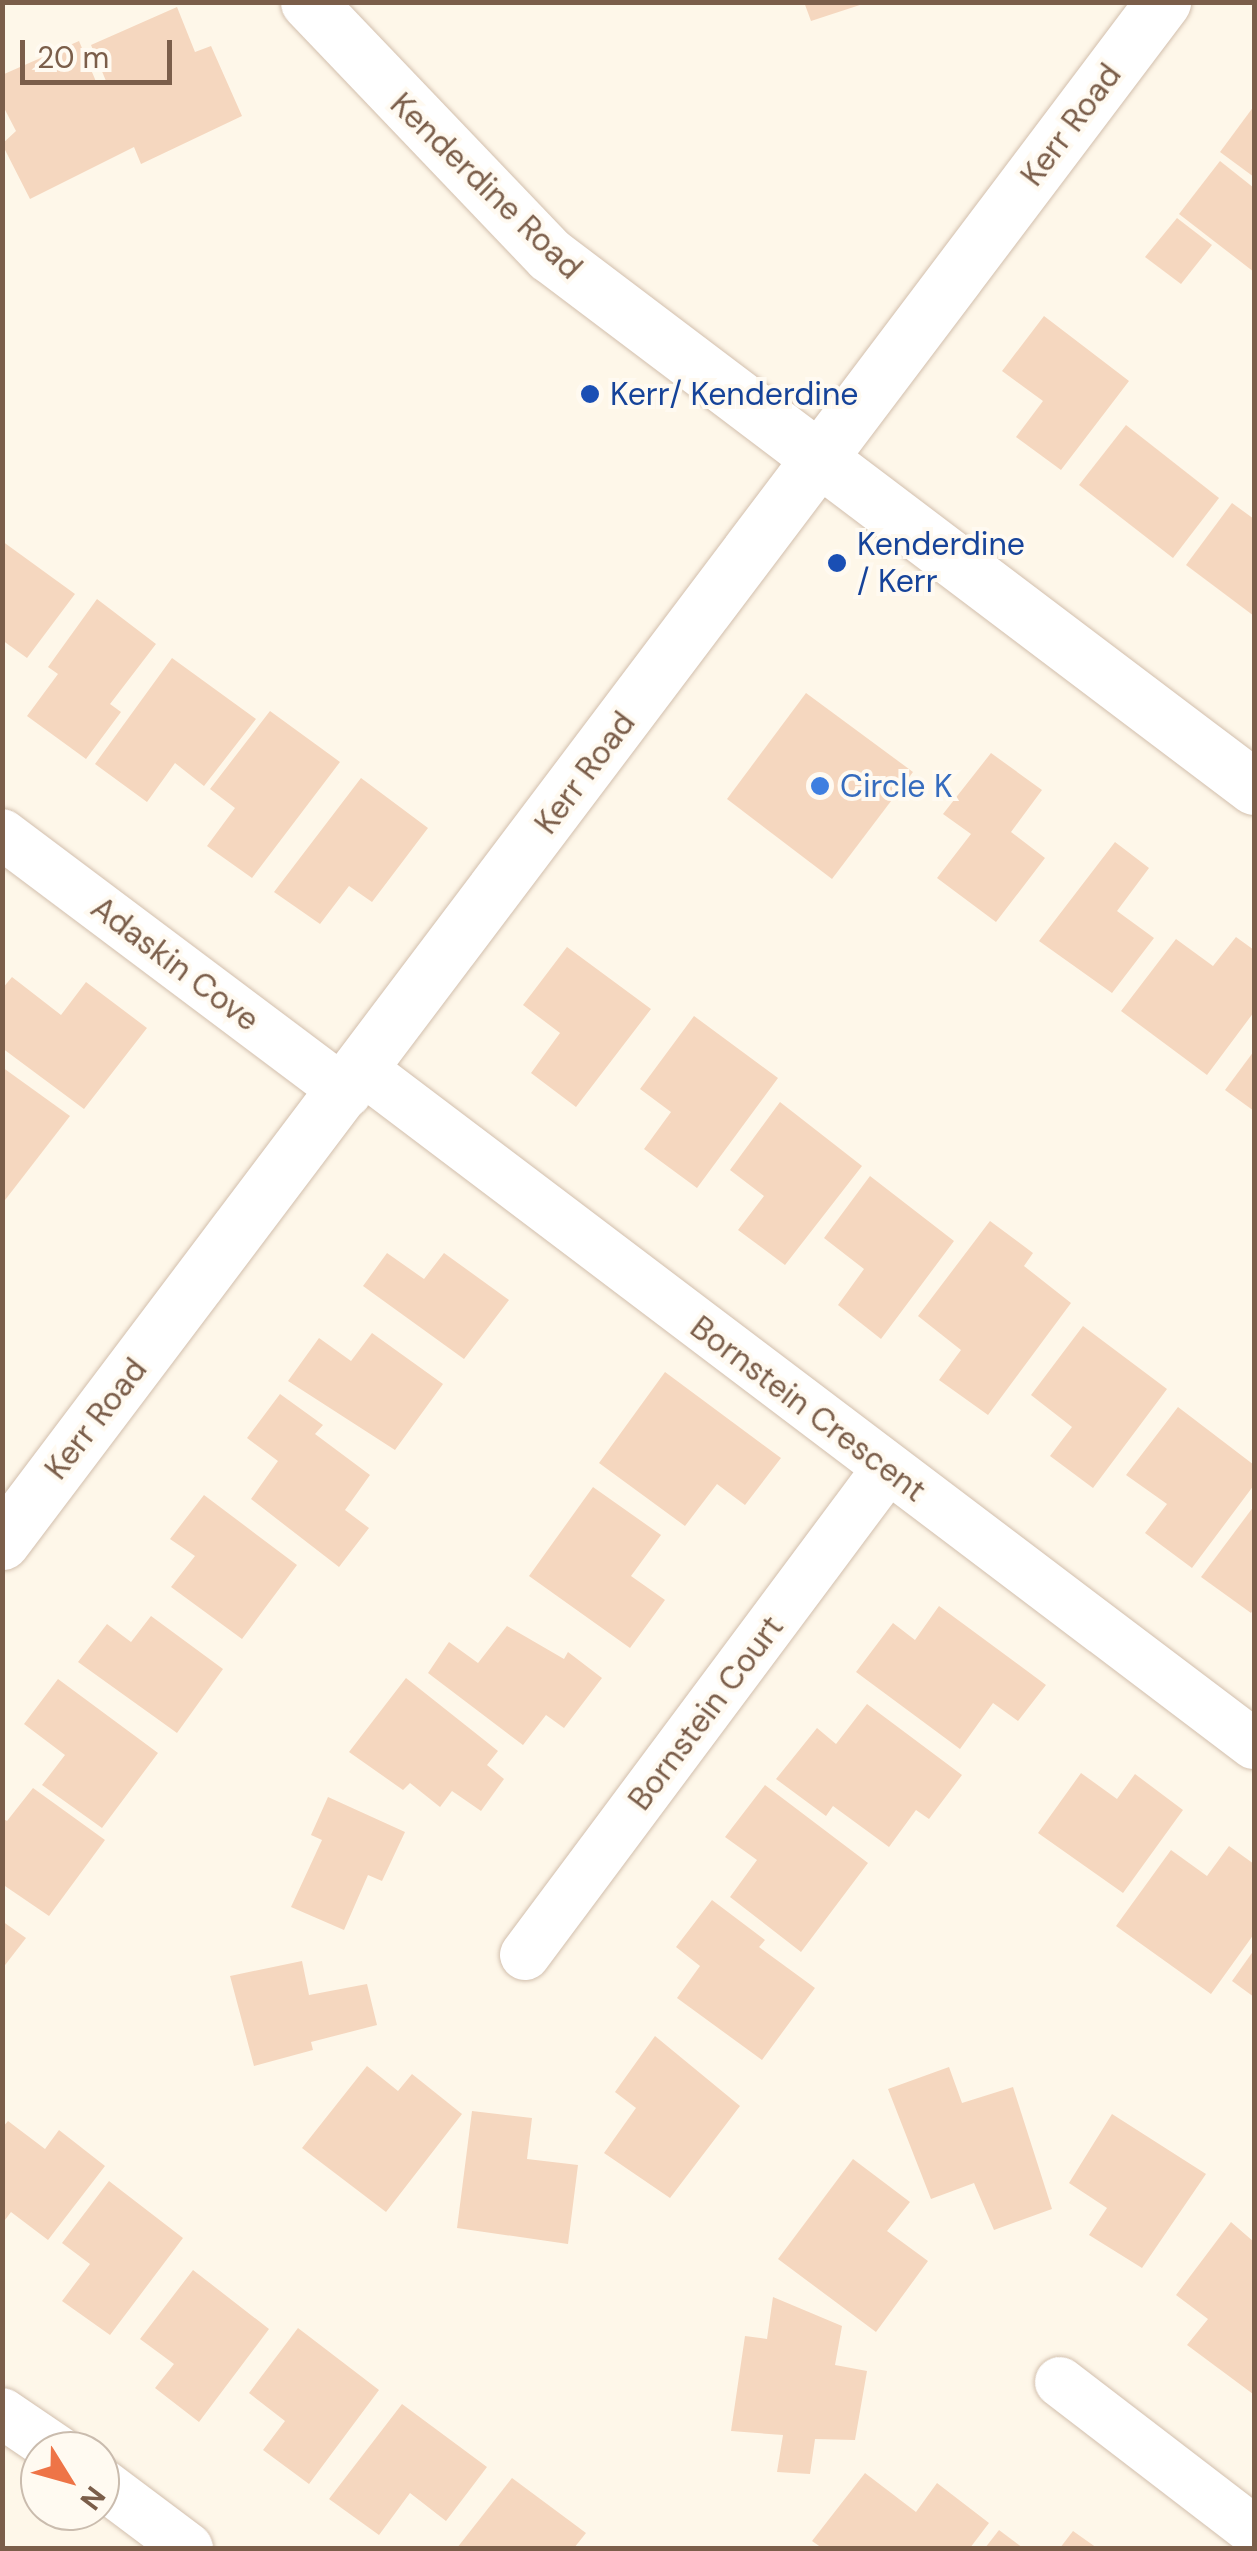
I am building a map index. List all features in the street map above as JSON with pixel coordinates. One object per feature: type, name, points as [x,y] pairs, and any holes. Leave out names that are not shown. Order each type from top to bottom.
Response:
[{"type":"street","name":"Kenderdine Road","points":[[308,2],[550,255],[1254,787]]},
{"type":"street","name":"Kerr Road","points":[[2,1542],[355,1082],[1164,2]]},
{"type":"street","name":"Adaskin Cove","points":[[2,834],[355,1082]]},
{"type":"street","name":"Bornstein Crescent","points":[[355,1082],[1254,1744]]},
{"type":"street","name":"Bornstein Court","points":[[525,1955],[886,1470]]},
{"type":"street","points":[[1060,2382],[1254,2531]]},
{"type":"street","points":[[2,2413],[29,2431]]},
{"type":"street","points":[[120,2497],[188,2548]]},
{"type":"building","points":[[804,2],[866,2],[866,3],[811,21]]},
{"type":"building","points":[[177,7],[195,52],[211,46],[242,116],[141,164],[134,147],[30,199],[2,144],[16,131],[2,104],[2,75],[79,41],[97,84],[106,81],[91,45]]},
{"type":"building","points":[[1254,106],[1254,177],[1220,152]]},
{"type":"building","points":[[1220,161],[1254,188],[1254,272],[1179,214]]},
{"type":"building","points":[[1177,218],[1212,245],[1181,284],[1145,257]]},
{"type":"building","points":[[1044,316],[1129,381],[1061,470],[1016,437],[1043,401],[1002,371]]},
{"type":"building","points":[[1126,425],[1219,498],[1173,558],[1079,485]]},
{"type":"building","points":[[1232,503],[1254,519],[1254,616],[1186,565]]},
{"type":"building","points":[[2,541],[75,594],[27,658],[2,640]]},
{"type":"building","points":[[97,599],[156,644],[110,704],[121,712],[86,759],[27,716],[58,674],[48,667]]},
{"type":"building","points":[[172,658],[256,719],[204,786],[175,763],[147,802],[95,764]]},
{"type":"building","name":"Circle K","points":[[806,693],[913,772],[832,879],[727,799]]},
{"type":"building","points":[[270,711],[340,762],[252,878],[207,846],[235,808],[210,789]]},
{"type":"building","points":[[991,753],[1042,790],[1011,832],[1045,858],[996,922],[937,878],[971,834],[943,814]]},
{"type":"building","points":[[361,778],[428,828],[372,902],[349,886],[320,924],[274,892]]},
{"type":"building","points":[[1115,842],[1149,868],[1117,911],[1154,938],[1112,993],[1039,941]]},
{"type":"building","points":[[1236,937],[1254,950],[1254,1012],[1207,1075],[1121,1011],[1176,939],[1213,966]]},
{"type":"building","points":[[567,947],[651,1009],[576,1107],[531,1073],[560,1033],[523,1005]]},
{"type":"building","points":[[12,977],[61,1015],[86,982],[147,1028],[84,1109],[2,1048],[2,989]]},
{"type":"building","points":[[694,1016],[778,1078],[697,1188],[644,1149],[671,1112],[640,1089]]},
{"type":"building","points":[[1254,1051],[1254,1111],[1225,1090]]},
{"type":"building","points":[[2,1067],[70,1116],[2,1204]]},
{"type":"building","points":[[780,1102],[862,1166],[785,1265],[738,1230],[764,1196],[730,1170]]},
{"type":"building","points":[[870,1176],[954,1241],[881,1339],[838,1305],[864,1269],[824,1238]]},
{"type":"building","points":[[990,1221],[1033,1253],[1024,1266],[1071,1303],[988,1415],[939,1380],[961,1350],[918,1316]]},
{"type":"building","points":[[387,1253],[424,1279],[444,1253],[509,1300],[464,1359],[363,1286]]},
{"type":"building","points":[[1083,1326],[1167,1389],[1093,1488],[1050,1456],[1072,1427],[1031,1395]]},
{"type":"building","points":[[372,1333],[443,1384],[395,1450],[288,1381],[319,1338],[351,1361]]},
{"type":"building","points":[[665,1372],[781,1458],[745,1505],[717,1484],[685,1526],[599,1463]]},
{"type":"building","points":[[280,1394],[323,1425],[315,1434],[370,1475],[345,1510],[369,1528],[339,1567],[251,1499],[278,1461],[247,1438]]},
{"type":"building","points":[[1178,1407],[1254,1465],[1254,1485],[1192,1568],[1145,1533],[1167,1504],[1126,1475]]},
{"type":"building","points":[[593,1487],[661,1535],[631,1576],[665,1600],[630,1648],[529,1576]]},
{"type":"building","points":[[204,1495],[297,1565],[242,1639],[171,1587],[195,1556],[170,1539]]},
{"type":"building","points":[[1254,1506],[1254,1608],[1251,1613],[1201,1577]]},
{"type":"building","points":[[939,1606],[1046,1685],[1018,1721],[993,1703],[960,1749],[856,1672],[893,1623],[915,1640]]},
{"type":"building","points":[[151,1616],[223,1669],[177,1733],[78,1662],[107,1624],[131,1642]]},
{"type":"building","points":[[507,1626],[564,1659],[568,1652],[602,1678],[564,1728],[546,1715],[523,1745],[428,1673],[449,1642],[478,1663]]},
{"type":"building","points":[[406,1678],[498,1751],[487,1765],[504,1779],[481,1811],[452,1791],[440,1807],[410,1783],[403,1790],[349,1752]]},
{"type":"building","points":[[58,1679],[158,1753],[102,1828],[42,1785],[65,1755],[24,1724]]},
{"type":"building","points":[[867,1704],[962,1775],[929,1819],[916,1810],[889,1847],[833,1806],[826,1816],[776,1779],[817,1728],[836,1744]]},
{"type":"building","points":[[1081,1773],[1117,1799],[1135,1774],[1183,1810],[1123,1893],[1038,1833]]},
{"type":"building","points":[[765,1785],[868,1863],[801,1952],[730,1897],[757,1860],[725,1837]]},
{"type":"building","points":[[33,1788],[105,1840],[49,1916],[2,1884],[2,1818],[7,1821]]},
{"type":"building","points":[[328,1797],[405,1832],[382,1881],[368,1875],[344,1930],[291,1907],[322,1840],[311,1835]]},
{"type":"building","points":[[1229,1846],[1254,1864],[1254,1934],[1211,1994],[1116,1926],[1171,1850],[1207,1876]]},
{"type":"building","points":[[712,1900],[765,1940],[759,1947],[815,1988],[762,2060],[677,1998],[700,1966],[676,1947]]},
{"type":"building","points":[[2,1921],[26,1938],[2,1969]]},
{"type":"building","points":[[1254,1950],[1254,1997],[1232,1981]]},
{"type":"building","points":[[302,1961],[309,1995],[367,1984],[377,2025],[311,2042],[313,2050],[254,2066],[230,1976]]},
{"type":"building","points":[[655,2036],[740,2106],[670,2198],[604,2153],[636,2108],[615,2092]]},
{"type":"building","points":[[367,2066],[398,2091],[412,2074],[462,2114],[386,2212],[302,2148]]},
{"type":"building","points":[[949,2067],[962,2103],[1013,2087],[1052,2209],[994,2230],[974,2183],[931,2199],[888,2089]]},
{"type":"building","points":[[472,2111],[532,2118],[527,2159],[578,2165],[568,2244],[457,2228]]},
{"type":"building","points":[[1112,2114],[1206,2174],[1142,2268],[1089,2235],[1107,2208],[1069,2183]]},
{"type":"building","points":[[8,2121],[45,2149],[59,2130],[105,2166],[48,2240],[11,2212],[2,2224],[2,2128]]},
{"type":"building","points":[[853,2159],[910,2202],[887,2231],[928,2261],[876,2332],[778,2259]]},
{"type":"building","points":[[109,2181],[183,2238],[110,2335],[62,2301],[90,2264],[62,2243]]},
{"type":"building","points":[[1231,2222],[1254,2242],[1253,2394],[1187,2345],[1208,2319],[1176,2295]]},
{"type":"building","points":[[193,2270],[269,2329],[199,2422],[155,2388],[174,2364],[140,2339]]},
{"type":"building","points":[[773,2297],[842,2326],[835,2365],[867,2371],[855,2440],[815,2439],[810,2474],[777,2472],[783,2435],[731,2431],[745,2336],[767,2339]]},
{"type":"building","points":[[298,2328],[379,2390],[309,2484],[263,2450],[285,2421],[249,2393]]},
{"type":"building","points":[[402,2404],[487,2467],[446,2521],[410,2493],[379,2535],[329,2499]]},
{"type":"building","points":[[865,2473],[916,2512],[937,2483],[989,2523],[970,2548],[822,2548],[812,2541]]},
{"type":"building","points":[[512,2478],[586,2533],[574,2548],[457,2548]]},
{"type":"building","points":[[999,2530],[1023,2548],[985,2548]]},
{"type":"building","points":[[1073,2531],[1097,2548],[1060,2548]]},
{"type":"place","name":"Kerr/ Kenderdine","points":[[590,394]]},
{"type":"place","name":"Kenderdine / Kerr","points":[[837,563]]},
{"type":"place","name":"Circle K","points":[[820,786]]}]
